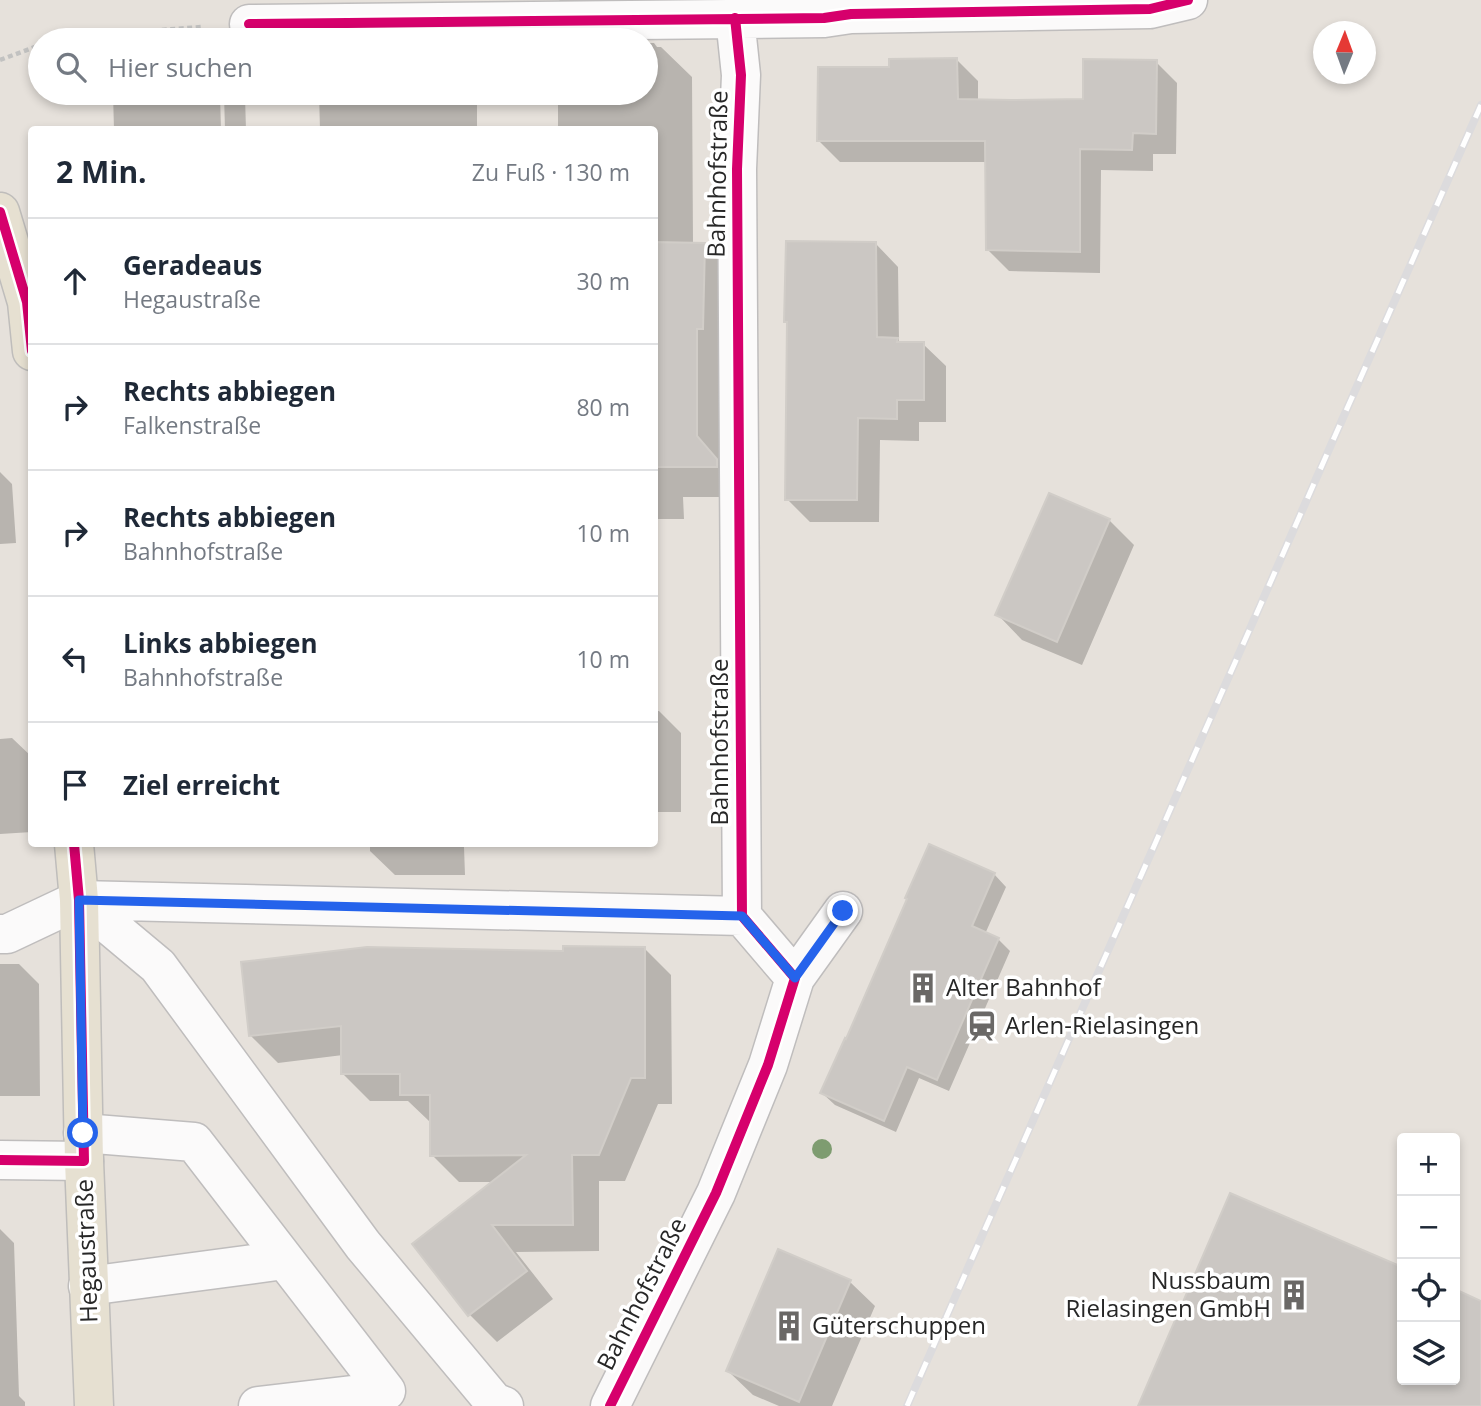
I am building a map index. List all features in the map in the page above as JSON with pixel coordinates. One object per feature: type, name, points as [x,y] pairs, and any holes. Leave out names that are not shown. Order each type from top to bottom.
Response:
[{"type":"main road","points":[[0,212],[28,312]]},
{"type":"main road","name":"Hegaustraße","points":[[74,847],[79,900],[88,1286],[94,1406]]},
{"type":"street","points":[[249,24],[824,18],[851,14],[1150,9],[1188,0]]},
{"type":"street","name":"Bahnhofstraße","points":[[735,18],[741,75],[737,183],[742,916]]},
{"type":"street","points":[[79,900],[158,966],[363,1245],[494,1402],[504,1406]]},
{"type":"street","points":[[0,934],[7,934],[79,900],[742,916],[795,978]]},
{"type":"street","name":"Bahnhofstraße","points":[[610,1406],[716,1194],[768,1065],[795,978],[843,911]]},
{"type":"street","points":[[0,1160],[84,1147],[194,1142],[386,1391],[258,1406]]},
{"type":"street","points":[[88,1286],[284,1259]]},
{"type":"path","points":[[191,28],[249,24]]},
{"type":"path","points":[[0,60],[28,50]]},
{"type":"building","points":[[957,58],[958,99],[1011,100],[1083,99],[1083,59],[1157,60],[1156,134],[1133,133],[1132,150],[1080,149],[1080,252],[986,250],[985,141],[817,141],[818,67],[889,67],[889,59]]},
{"type":"building","points":[[786,241],[876,242],[877,337],[898,338],[897,342],[924,342],[924,400],[897,400],[897,419],[858,418],[857,500],[785,500]]},
{"type":"building","points":[[658,242],[705,243],[703,329],[697,329],[697,436],[717,459],[717,467],[658,467]]},
{"type":"building","points":[[1049,493],[1110,519],[1057,642],[995,615]]},
{"type":"building","name":"Alter Bahnhof","points":[[929,844],[995,873],[972,926],[999,938],[937,1080],[907,1067],[884,1121],[820,1093],[846,1039]]},
{"type":"building","points":[[563,946],[645,947],[645,1078],[631,1078],[599,1155],[572,1155],[573,1225],[492,1225],[527,1271],[468,1316],[412,1244],[526,1155],[430,1156],[430,1095],[400,1095],[400,1074],[341,1074],[341,1026],[249,1036],[241,962],[367,947],[563,951]]},
{"type":"building","name":"Nussbaum Rielasingen GmbH","points":[[1230,1193],[1397,1265],[1397,1385],[1460,1385],[1460,1291],[1481,1301],[1481,1406],[1138,1406]]},
{"type":"building","name":"Güterschuppen","points":[[778,1249],[851,1280],[799,1402],[726,1371]]},
{"type":"railway","points":[[907,1406],[1481,105]]},
{"type":"cycle path","points":[[249,24],[824,18],[851,14],[1150,9],[1188,0]]},
{"type":"cycle path","points":[[610,1406],[716,1193],[768,1065],[795,978],[742,916],[737,169],[741,75],[735,18]]},
{"type":"cycle path","points":[[0,212],[28,312]]},
{"type":"cycle path","points":[[0,1160],[84,1161],[79,900],[74,847]]},
{"type":"place","name":"Alter Bahnhof","points":[[923,988]]},
{"type":"place","name":"Arlen-Rielasingen","points":[[982,1026]]},
{"type":"place","name":"Nussbaum Rielasingen GmbH","points":[[1294,1295]]},
{"type":"place","name":"Güterschuppen","points":[[789,1326]]},
{"type":"route","points":[[83,1133],[79,900],[742,916],[795,978],[843,911]]}]
